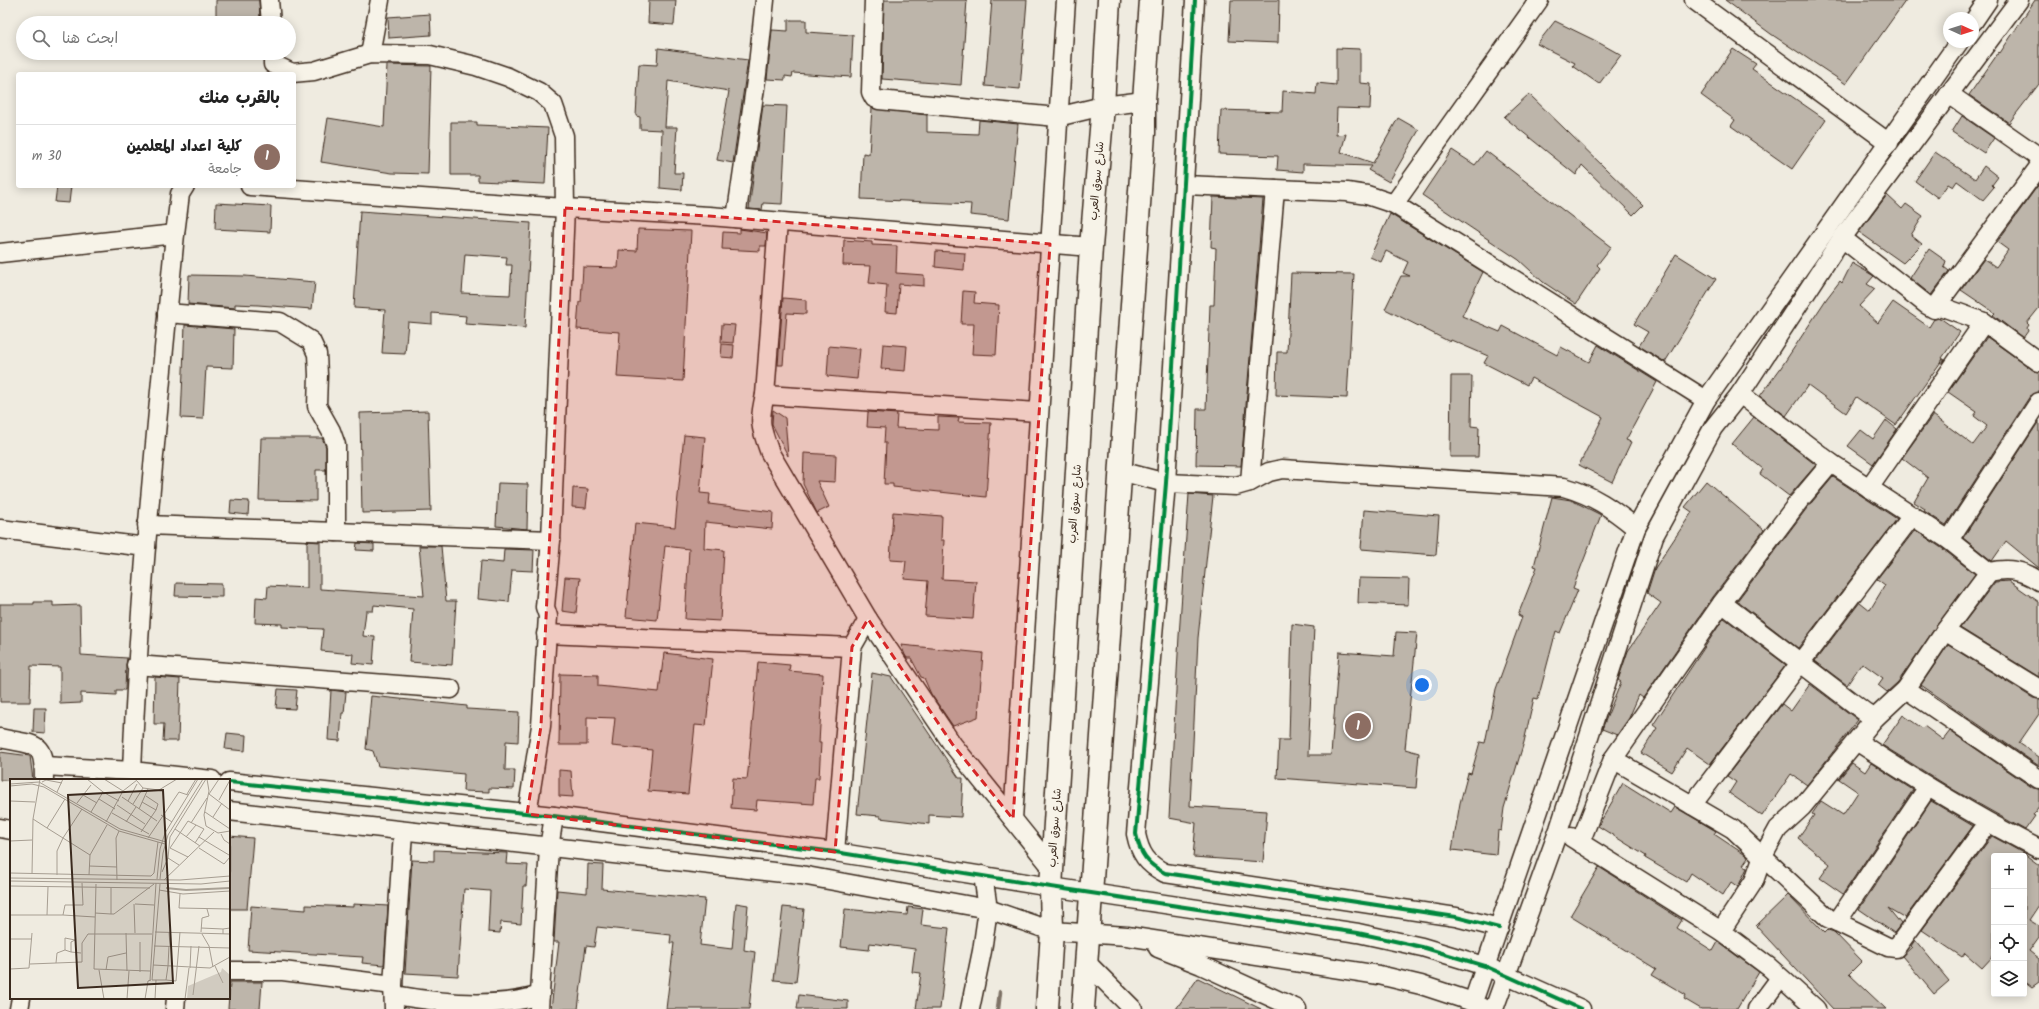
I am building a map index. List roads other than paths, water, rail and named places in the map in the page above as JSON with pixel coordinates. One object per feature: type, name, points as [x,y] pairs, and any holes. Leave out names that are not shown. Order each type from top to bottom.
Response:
[{"type":"main road","name":"شارع سوق العرب","points":[[1047,1009],[1052,931],[1052,878],[1091,247],[1103,106],[1109,0]]},
{"type":"main road","points":[[1083,1009],[1085,961],[1089,932],[1090,892],[1144,133],[1144,101],[1151,0]]},
{"type":"street","points":[[269,0],[270,16]]},
{"type":"street","points":[[370,54],[380,0]]},
{"type":"street","points":[[736,218],[757,74],[764,0]]},
{"type":"street","points":[[874,0],[871,92],[874,98],[879,100],[1057,117],[1103,106],[1144,101]]},
{"type":"street","points":[[1012,819],[1057,117],[1066,0]]},
{"type":"street","points":[[1195,0],[1166,483],[1136,834],[1138,847],[1144,858],[1154,867],[1165,873],[1456,918],[1499,928]]},
{"type":"street","points":[[1394,204],[1539,0]]},
{"type":"street","points":[[1694,0],[1889,143]]},
{"type":"street","points":[[1979,13],[1988,0]]},
{"type":"street","points":[[1494,1009],[1559,829],[1654,536],[1713,428],[1740,394],[1842,238],[2019,0]]},
{"type":"street","points":[[230,811],[403,832],[801,875],[988,909],[1052,931],[1089,932],[1127,936],[1379,975],[1421,985],[1479,1006],[1485,966],[1636,528],[1706,400],[1955,48]]},
{"type":"street","points":[[296,72],[314,72],[370,54],[430,56],[476,66],[508,77],[547,97],[553,104],[564,136],[564,208],[551,540],[545,607],[548,616],[541,726],[527,814]]},
{"type":"street","points":[[273,60],[273,64],[292,72]]},
{"type":"street","points":[[1842,238],[1927,305],[1934,309],[1937,305],[2039,166],[2035,154],[1949,94]]},
{"type":"street","points":[[1185,185],[1359,194],[1394,204],[1706,400]]},
{"type":"street","points":[[132,771],[136,666],[147,525],[175,234],[180,194],[184,188]]},
{"type":"street","points":[[279,188],[564,208],[736,218],[1091,247]]},
{"type":"street","points":[[1250,482],[1275,189]]},
{"type":"street","points":[[778,222],[765,396],[760,414],[760,426],[770,453],[868,619],[953,745],[1012,819],[1052,878]]},
{"type":"street","points":[[0,253],[175,234]]},
{"type":"street","points":[[1937,305],[1984,322],[2039,362]]},
{"type":"street","points":[[167,313],[280,322],[311,341],[317,354],[317,406],[331,431],[336,446],[336,532]]},
{"type":"street","points":[[1869,488],[1984,322]]},
{"type":"street","points":[[1740,394],[1831,463],[1949,540],[1989,572]]},
{"type":"street","points":[[765,396],[1038,412]]},
{"type":"street","points":[[1949,540],[2039,402]]},
{"type":"street","points":[[1681,445],[1698,455]]},
{"type":"street","points":[[1580,843],[1613,759],[1722,603],[1799,501],[1831,463]]},
{"type":"street","points":[[1120,471],[1166,483],[1236,486],[1250,482],[1269,472],[1282,469],[1564,487],[1586,493],[1604,503],[1636,528]]},
{"type":"street","points":[[1692,805],[1912,516]]},
{"type":"street","points":[[147,525],[551,540]]},
{"type":"street","points":[[0,529],[146,547]]},
{"type":"street","points":[[1721,931],[1754,881],[1762,858],[1778,829],[1802,806],[1874,719],[1906,688],[1989,572],[2003,569],[2016,570],[2032,576],[2039,581]]},
{"type":"street","points":[[1722,603],[1874,719]]},
{"type":"street","points":[[835,852],[852,647],[868,619]]},
{"type":"street","points":[[1946,631],[2039,690]]},
{"type":"street","points":[[546,634],[852,647]]},
{"type":"street","points":[[136,666],[451,689]]},
{"type":"street","points":[[1906,688],[2039,779]]},
{"type":"street","points":[[0,738],[36,746],[43,756],[44,773],[132,771],[203,779]]},
{"type":"street","points":[[1855,743],[1861,744],[1988,823],[2039,848]]},
{"type":"street","points":[[1613,759],[1733,829],[1762,858],[1828,918],[1888,947],[1896,948],[1988,823]]},
{"type":"street","points":[[230,782],[554,816],[835,852],[983,875],[1052,878],[1090,892],[1358,933],[1422,947],[1506,974],[1581,1009]]},
{"type":"street","points":[[1837,922],[1928,787]]},
{"type":"street","points":[[1537,815],[1721,931],[1769,967],[1816,1009]]},
{"type":"street","points":[[230,971],[283,971],[394,996],[433,1002],[539,1002],[549,848],[554,816]]},
{"type":"street","points":[[0,828],[10,830]]},
{"type":"street","points":[[394,996],[403,832]]},
{"type":"street","points":[[970,1009],[982,951],[988,909],[983,875]]},
{"type":"street","points":[[1127,936],[1201,965],[1297,1009]]},
{"type":"street","points":[[1085,961],[1133,1009]]},
{"type":"street","points":[[1757,1009],[1780,978]]},
{"type":"street","points":[[19,1009],[21,999]]},
{"type":"street","points":[[175,1009],[176,999]]},
{"type":"waterway","points":[[998,1009],[1000,992]]},
{"type":"place","name":"كلية اعداد المعلمين","points":[[1358,726]]}]
